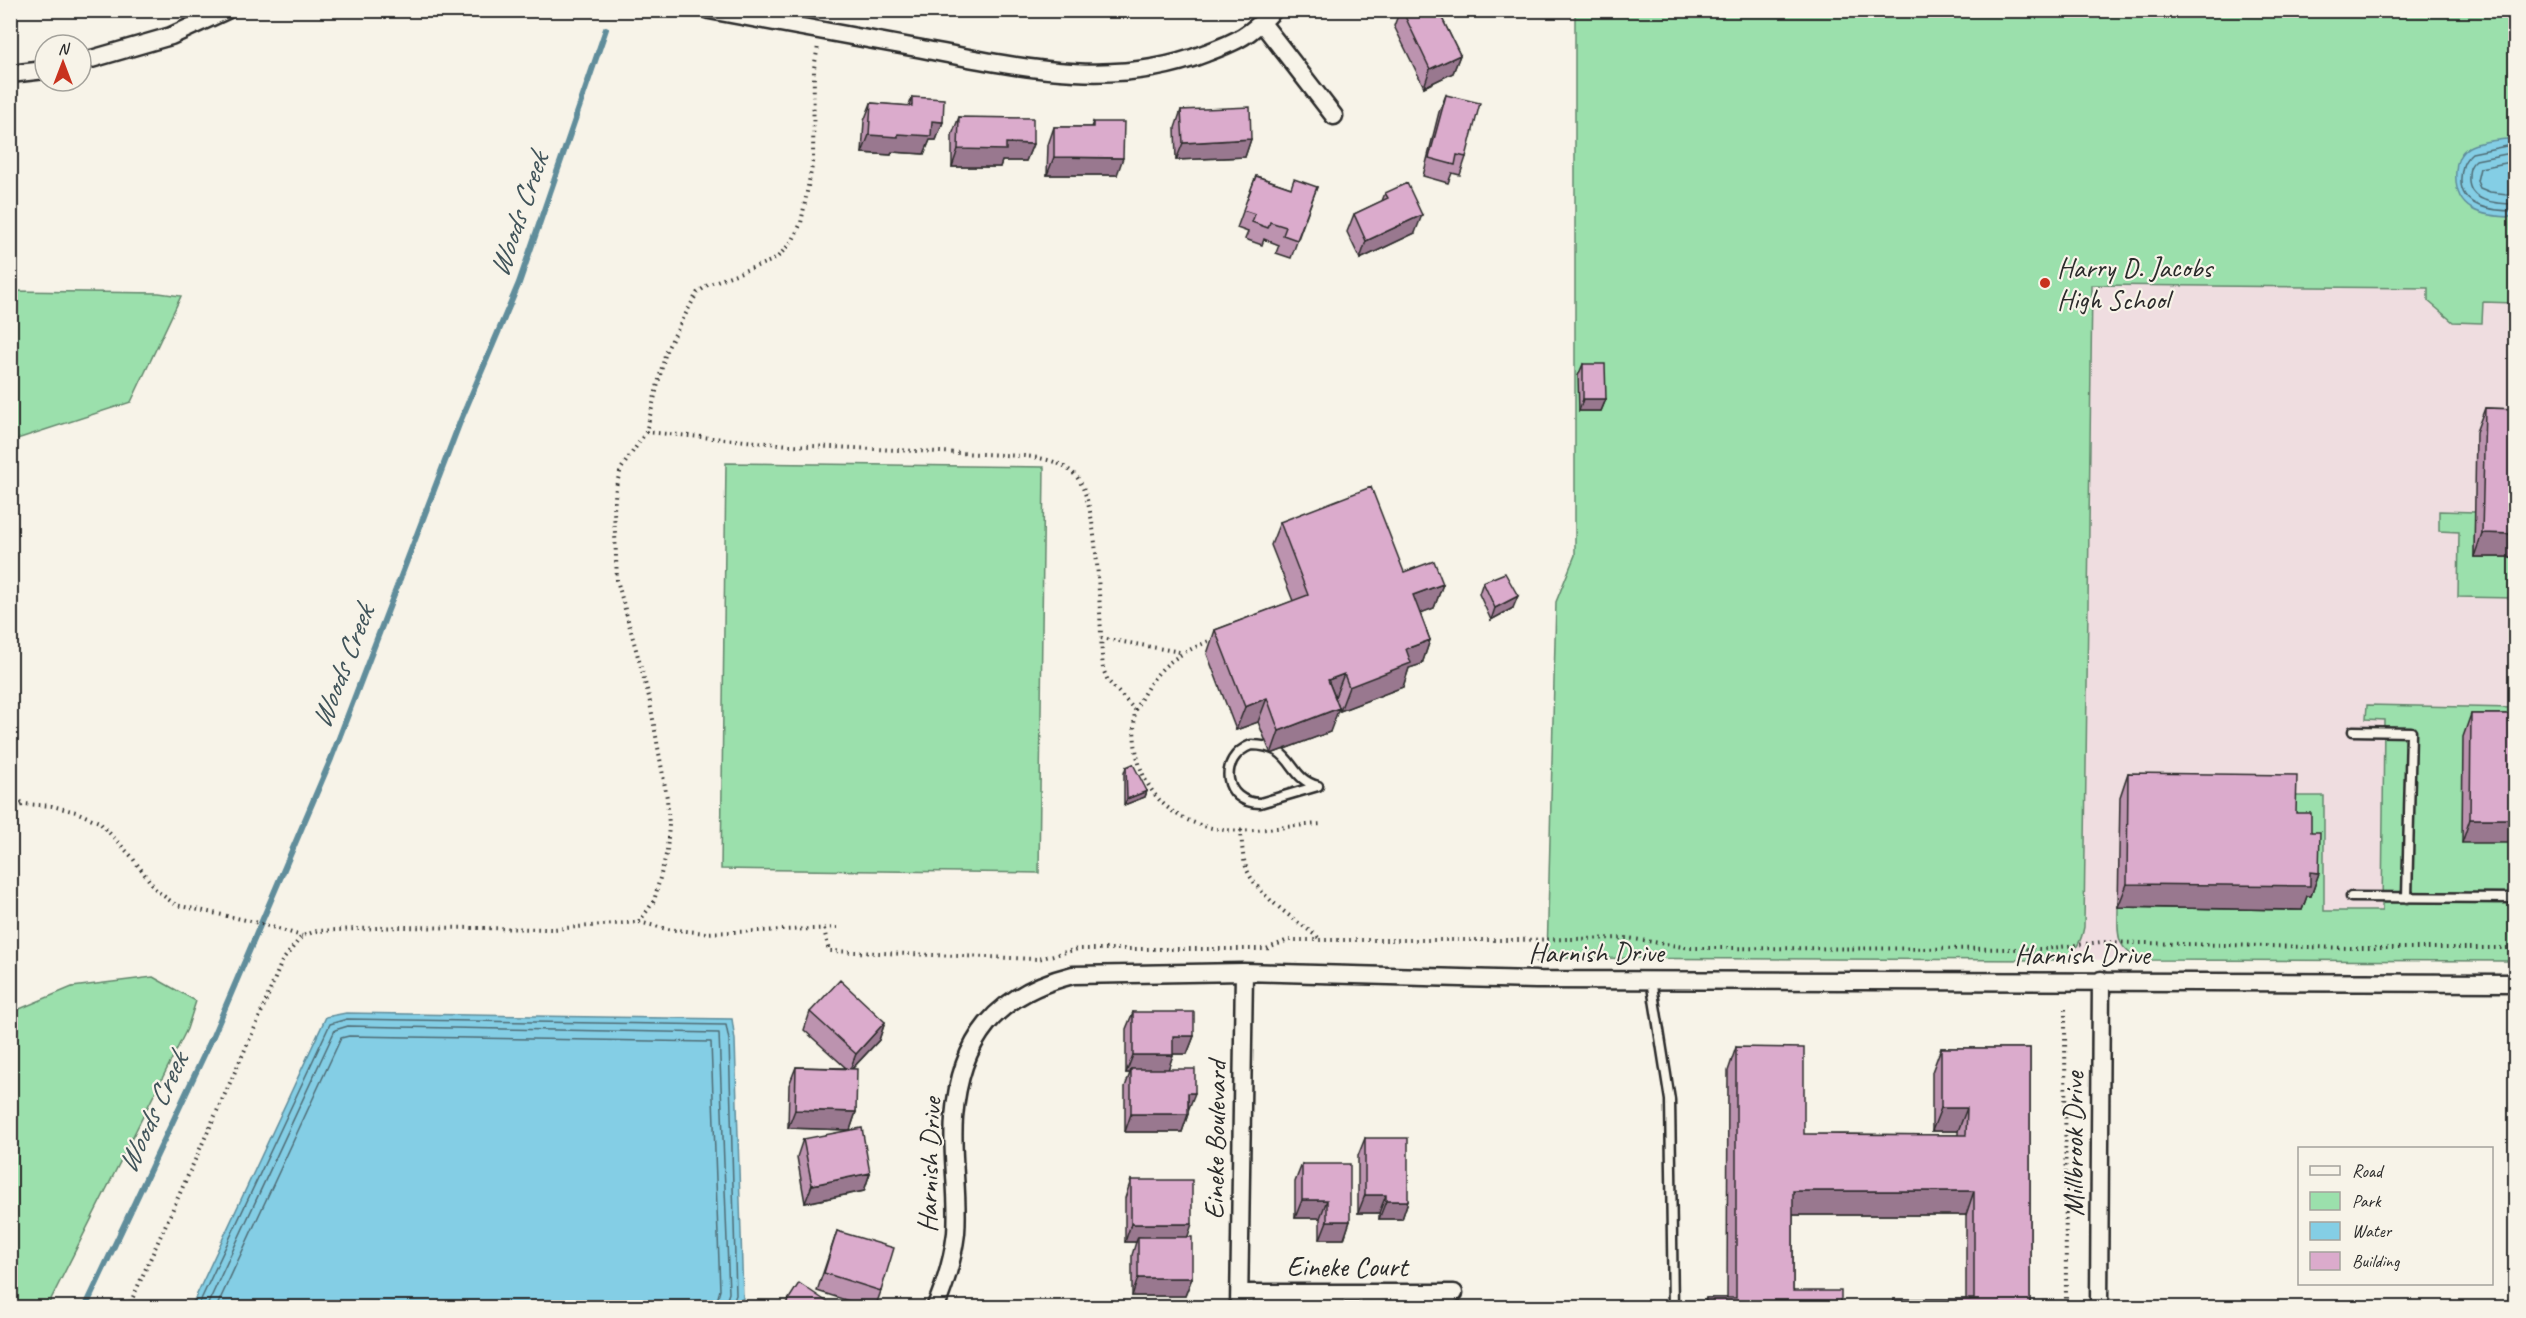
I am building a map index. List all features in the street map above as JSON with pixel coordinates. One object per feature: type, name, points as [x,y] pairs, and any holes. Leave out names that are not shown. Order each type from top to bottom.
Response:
[{"type":"street","points":[[93,59],[171,36],[227,10]]},
{"type":"street","points":[[709,10],[1012,65],[1070,72],[1119,74],[1161,68],[1193,58],[1243,38],[1268,17],[1334,116]]},
{"type":"street","points":[[10,74],[33,71]]},
{"type":"street","name":"Harnish Drive","points":[[935,1308],[956,1233],[954,1119],[961,1071],[974,1042],[987,1023],[1005,1006],[1024,992],[1050,981],[1073,975],[1244,972],[1536,980],[2516,983]]},
{"type":"street","name":"Eineke Boulevard","points":[[1239,1300],[1244,972]]},
{"type":"street","name":"Millbrook Drive","points":[[2099,1308],[2101,980]]},
{"type":"street","name":"Eineke Court","points":[[1239,1300],[1454,1293]]},
{"type":"lane","points":[[2353,730],[2411,732],[2408,898]]},
{"type":"lane","points":[[1251,745],[1274,748],[1288,758],[1305,783],[1318,786],[1260,803],[1251,803],[1235,793],[1230,784],[1228,769],[1230,761],[1241,749],[1251,745]]},
{"type":"lane","points":[[2351,897],[2516,898]]},
{"type":"lane","points":[[1651,979],[1670,1100],[1673,1308]]},
{"type":"path","points":[[639,922],[654,901],[667,851],[669,825],[667,798],[649,697],[617,580],[614,510],[616,486],[621,469],[646,432],[666,351],[697,293],[709,284],[776,259],[793,240],[801,223],[813,161],[814,68],[823,30]]},
{"type":"path","points":[[646,432],[790,445],[1024,456],[1047,459],[1063,466],[1076,476],[1083,488],[1096,545],[1103,669],[1108,681],[1135,710]]},
{"type":"path","points":[[1221,636],[1181,652],[1167,663],[1146,689],[1135,710],[1133,741],[1143,778],[1150,790],[1174,813],[1189,821],[1217,829],[1241,830],[1323,824]]},
{"type":"path","points":[[1101,638],[1181,652]]},
{"type":"path","points":[[10,796],[25,804],[52,806],[76,812],[99,822],[131,856],[157,891],[176,905],[255,921],[302,936]]},
{"type":"path","points":[[10,810],[25,804]]},
{"type":"path","points":[[1241,830],[1246,869],[1258,887],[1321,939]]},
{"type":"path","points":[[128,1308],[252,1034],[282,961],[302,936],[317,931],[398,927],[553,929],[639,922],[667,929],[706,933],[837,928]]},
{"type":"path","points":[[824,928],[829,951],[1038,959],[1078,949],[1266,949],[1288,940],[1321,939],[1628,938],[1690,948],[2044,949],[2101,942],[2350,948],[2516,948]]},
{"type":"path","points":[[2065,1009],[2066,1308]]},
{"type":"shaded area","name":"Harry D. Jacobs High School","points":[[1575,11],[2515,11],[2515,961],[1547,958],[1556,602],[1575,555]]},
{"type":"green space","name":"Harry D. Jacobs High School","points":[[1575,11],[2515,11],[2515,303],[2483,302],[2482,323],[2453,322],[2428,301],[2428,288],[2092,285],[2084,927],[2077,946],[2063,960],[1547,958],[1556,602],[1575,555]]},
{"type":"green space","points":[[11,291],[159,293],[181,296],[131,402],[11,441]]},
{"type":"green space","points":[[726,463],[1044,467],[1039,873],[721,869]]},
{"type":"green space","points":[[2439,511],[2475,512],[2474,556],[2515,557],[2515,598],[2458,597],[2459,532],[2439,531]]},
{"type":"green space","points":[[2367,705],[2515,708],[2515,961],[2143,960],[2127,951],[2122,946],[2118,933],[2118,907],[2301,910],[2288,796],[2324,796],[2324,911],[2382,911],[2384,720],[2366,719]]},
{"type":"green space","points":[[153,977],[196,1001],[187,1029],[47,1307],[11,1307],[10,1032],[17,1010],[72,987]]},
{"type":"water","points":[[2515,138],[2515,217],[2491,215],[2472,209],[2459,195],[2456,184],[2456,168],[2461,154],[2469,147],[2480,143]]},
{"type":"water","points":[[346,1013],[732,1019],[735,1040],[743,1298],[736,1308],[191,1307],[326,1017]]},
{"type":"building","points":[[1402,10],[1438,10],[1460,55],[1430,69]]},
{"type":"building","points":[[1446,95],[1480,103],[1466,157],[1457,155],[1455,165],[1429,158]]},
{"type":"building","points":[[912,97],[944,99],[943,122],[932,121],[931,136],[869,135],[871,103],[912,106]]},
{"type":"building","points":[[1250,107],[1251,139],[1183,143],[1181,110]]},
{"type":"building","points":[[959,117],[1033,118],[1033,144],[1006,143],[1006,150],[958,149]]},
{"type":"building","points":[[1093,122],[1124,122],[1123,158],[1054,157],[1054,127],[1093,127]]},
{"type":"building","points":[[1256,176],[1291,188],[1294,179],[1317,187],[1297,240],[1283,235],[1286,227],[1270,222],[1268,228],[1252,222],[1255,214],[1243,210]]},
{"type":"building","points":[[1407,183],[1422,215],[1366,241],[1354,214],[1388,198],[1385,193]]},
{"type":"building","points":[[1583,364],[1605,364],[1606,399],[1583,399]]},
{"type":"building","points":[[2485,408],[2516,409],[2516,534],[2482,533]]},
{"type":"building","points":[[1371,487],[1404,572],[1434,561],[1443,584],[1413,595],[1430,640],[1406,649],[1411,663],[1349,687],[1344,674],[1328,680],[1339,708],[1279,731],[1267,698],[1245,707],[1215,630],[1308,595],[1280,522]]},
{"type":"building","points":[[1505,573],[1518,596],[1495,608],[1483,582]]},
{"type":"building","points":[[2471,714],[2516,714],[2516,819],[2470,819]]},
{"type":"building","points":[[1133,764],[1147,791],[1127,799],[1126,767]]},
{"type":"building","points":[[2128,773],[2297,775],[2296,813],[2311,813],[2311,832],[2320,832],[2319,873],[2310,872],[2310,886],[2127,884]]},
{"type":"building","points":[[840,980],[885,1022],[856,1054],[810,1012]]},
{"type":"building","points":[[1133,1012],[1194,1012],[1194,1036],[1173,1036],[1173,1055],[1133,1055]]},
{"type":"building","points":[[1736,1047],[1804,1048],[1804,1134],[1966,1135],[1967,1108],[1941,1108],[1941,1048],[2030,1048],[2030,1308],[1894,1308],[1894,1299],[1974,1299],[1974,1191],[1793,1191],[1793,1291],[1841,1291],[1841,1308],[1706,1308],[1706,1298],[1736,1298]]},
{"type":"building","points":[[796,1067],[857,1069],[856,1112],[795,1110]]},
{"type":"building","points":[[1131,1069],[1195,1069],[1195,1093],[1188,1093],[1188,1114],[1131,1114]]},
{"type":"building","points":[[862,1128],[870,1173],[812,1185],[803,1139]]},
{"type":"building","points":[[1365,1138],[1408,1138],[1408,1201],[1386,1201],[1386,1195],[1365,1195]]},
{"type":"building","points":[[1302,1164],[1350,1164],[1350,1221],[1327,1221],[1327,1200],[1302,1200]]},
{"type":"building","points":[[1131,1180],[1192,1180],[1192,1224],[1131,1224]]},
{"type":"building","points":[[837,1231],[894,1248],[881,1291],[824,1273]]},
{"type":"building","points":[[1138,1237],[1192,1237],[1192,1278],[1138,1278]]},
{"type":"building","points":[[799,1283],[836,1308],[783,1308]]},
{"type":"waterway","name":"Woods Creek","points":[[85,1308],[213,1036],[331,759],[460,422],[519,283],[606,29]]},
{"type":"place","name":"Harry D. Jacobs High School","points":[[2045,283]]}]
